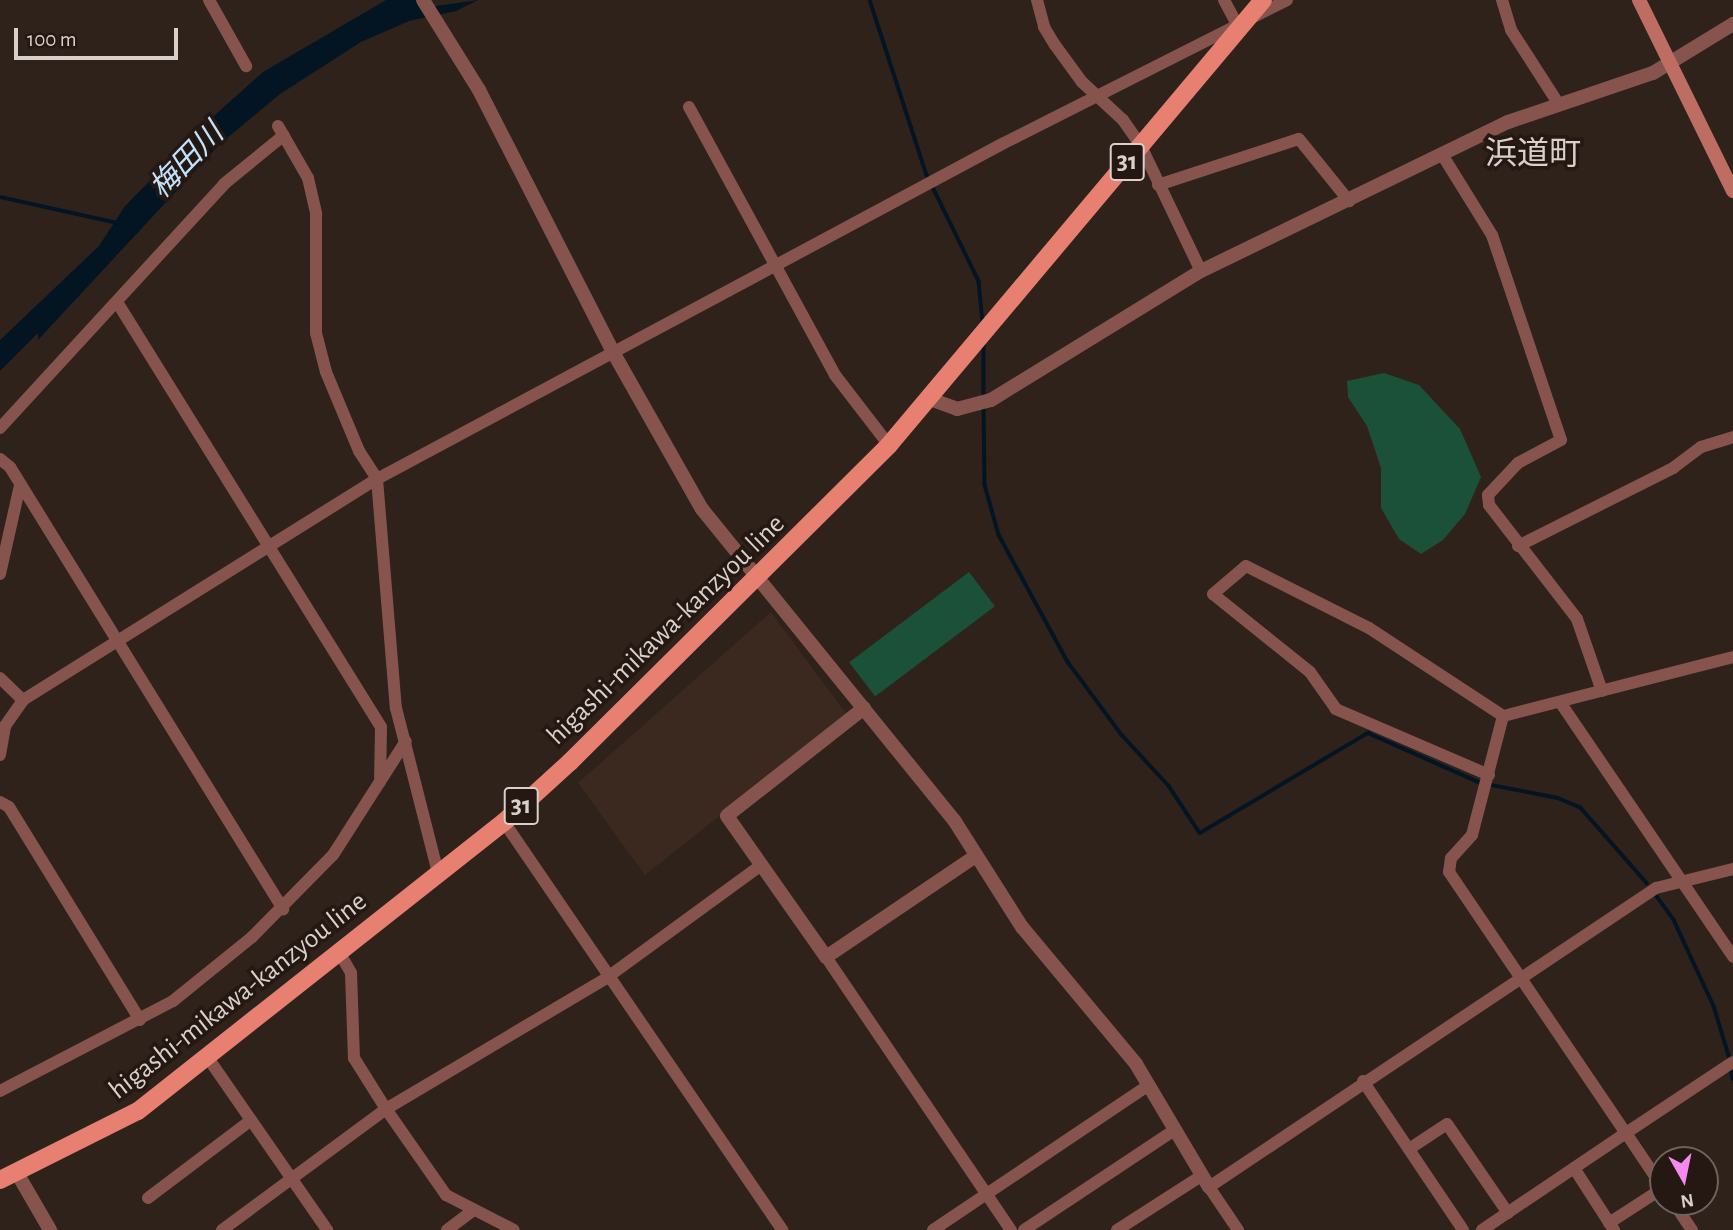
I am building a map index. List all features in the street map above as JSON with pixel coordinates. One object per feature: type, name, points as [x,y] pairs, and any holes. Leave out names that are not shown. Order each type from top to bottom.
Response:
[{"type":"main road","name":"higashi-mikawa-kanzyou line","points":[[8,1176],[138,1111],[504,822],[758,578],[889,445],[974,348],[1263,0]]},
{"type":"main road","points":[[1639,0],[1673,61],[1733,191]]},
{"type":"street","points":[[209,0],[246,66]]},
{"type":"street","points":[[423,0],[447,37],[613,352],[690,491],[864,708],[976,856],[1022,927],[1149,1085],[1205,1182],[1237,1230]]},
{"type":"street","points":[[1037,0],[1055,44],[1100,98],[1124,120],[1141,146],[1201,271]]},
{"type":"street","points":[[1224,0],[1239,28]]},
{"type":"street","points":[[0,755],[5,726],[23,700],[377,478],[940,178],[1239,28],[1287,0]]},
{"type":"street","points":[[1502,0],[1511,30],[1558,103]]},
{"type":"street","points":[[930,399],[957,409],[991,400],[1201,271],[1443,156],[1508,122],[1653,73],[1733,24]]},
{"type":"street","points":[[689,107],[774,267],[835,374],[889,445]]},
{"type":"street","points":[[0,428],[225,184],[281,130],[308,178],[316,214],[316,333],[326,372],[359,451],[377,478],[390,657],[406,741],[438,873]]},
{"type":"street","points":[[1158,185],[1299,139],[1349,201]]},
{"type":"street","points":[[1443,156],[1492,235],[1561,440],[1518,463],[1488,495],[1489,505],[1577,619],[1590,645],[1602,691]]},
{"type":"street","points":[[117,302],[381,727],[380,782]]},
{"type":"street","points":[[1518,546],[1673,468],[1701,447],[1733,436]]},
{"type":"street","points":[[0,459],[20,485],[283,909]]},
{"type":"street","points":[[0,575],[20,485]]},
{"type":"street","points":[[1489,775],[1336,709],[1310,672],[1213,594],[1246,566],[1369,628],[1503,716],[1733,657]]},
{"type":"street","points":[[0,678],[23,700]]},
{"type":"street","points":[[1560,702],[1733,957]]},
{"type":"street","points":[[864,708],[727,816],[1011,1230]]},
{"type":"street","points":[[1503,716],[1472,835],[1451,858],[1449,872],[1649,1167]]},
{"type":"street","points":[[0,1091],[173,1001],[283,909],[333,855],[406,741]]},
{"type":"street","points":[[0,802],[9,807],[140,1020]]},
{"type":"street","points":[[504,822],[611,974],[782,1230]]},
{"type":"street","points":[[825,957],[976,856]]},
{"type":"street","points":[[222,1230],[386,1109],[611,974],[760,866]]},
{"type":"street","points":[[1117,1230],[1205,1182],[1656,888],[1733,869]]},
{"type":"street","points":[[339,952],[351,972],[354,1058],[386,1109],[446,1195],[472,1212],[514,1230]]},
{"type":"street","points":[[206,1055],[327,1230]]},
{"type":"street","points":[[1482,1230],[1730,1065]]},
{"type":"street","points":[[1363,1081],[1463,1230]]},
{"type":"street","points":[[933,1230],[1149,1085]]},
{"type":"street","points":[[148,1198],[251,1120]]},
{"type":"street","points":[[1409,1149],[1447,1124],[1508,1213]]},
{"type":"street","points":[[1024,1230],[1176,1129]]},
{"type":"street","points":[[1574,1168],[1612,1226],[1649,1198]]},
{"type":"street","points":[[8,1176],[50,1230]]},
{"type":"street","points":[[447,1230],[472,1212]]},
{"type":"shaded area","points":[[771,612],[847,715],[645,875],[578,783]]},
{"type":"green space","points":[[1384,373],[1419,385],[1460,429],[1481,477],[1465,514],[1443,540],[1421,554],[1399,539],[1381,508],[1381,468],[1367,426],[1348,397],[1347,381]]},
{"type":"green space","points":[[969,572],[995,606],[875,697],[849,662]]},
{"type":"water","name":"梅田川","points":[[386,0],[429,0],[422,8],[478,0],[456,11],[409,21],[361,42],[280,94],[220,144],[38,340],[38,333],[0,371],[0,340],[99,246],[125,206],[216,114],[263,72]]},
{"type":"waterway","points":[[870,0],[927,175],[979,281],[983,323]]},
{"type":"waterway","points":[[0,197],[117,223]]},
{"type":"waterway","points":[[984,341],[984,396]]},
{"type":"waterway","points":[[984,404],[985,485],[999,535],[1068,662],[1122,735],[1169,786],[1200,833],[1368,733],[1481,783],[1558,798],[1581,808],[1647,883]]},
{"type":"waterway","points":[[1656,895],[1674,920],[1714,1006],[1730,1059]]},
{"type":"waterway","points":[[1731,1067],[1733,1079]]},
{"type":"district","name":"浜道町","points":[[1533,154]]}]
